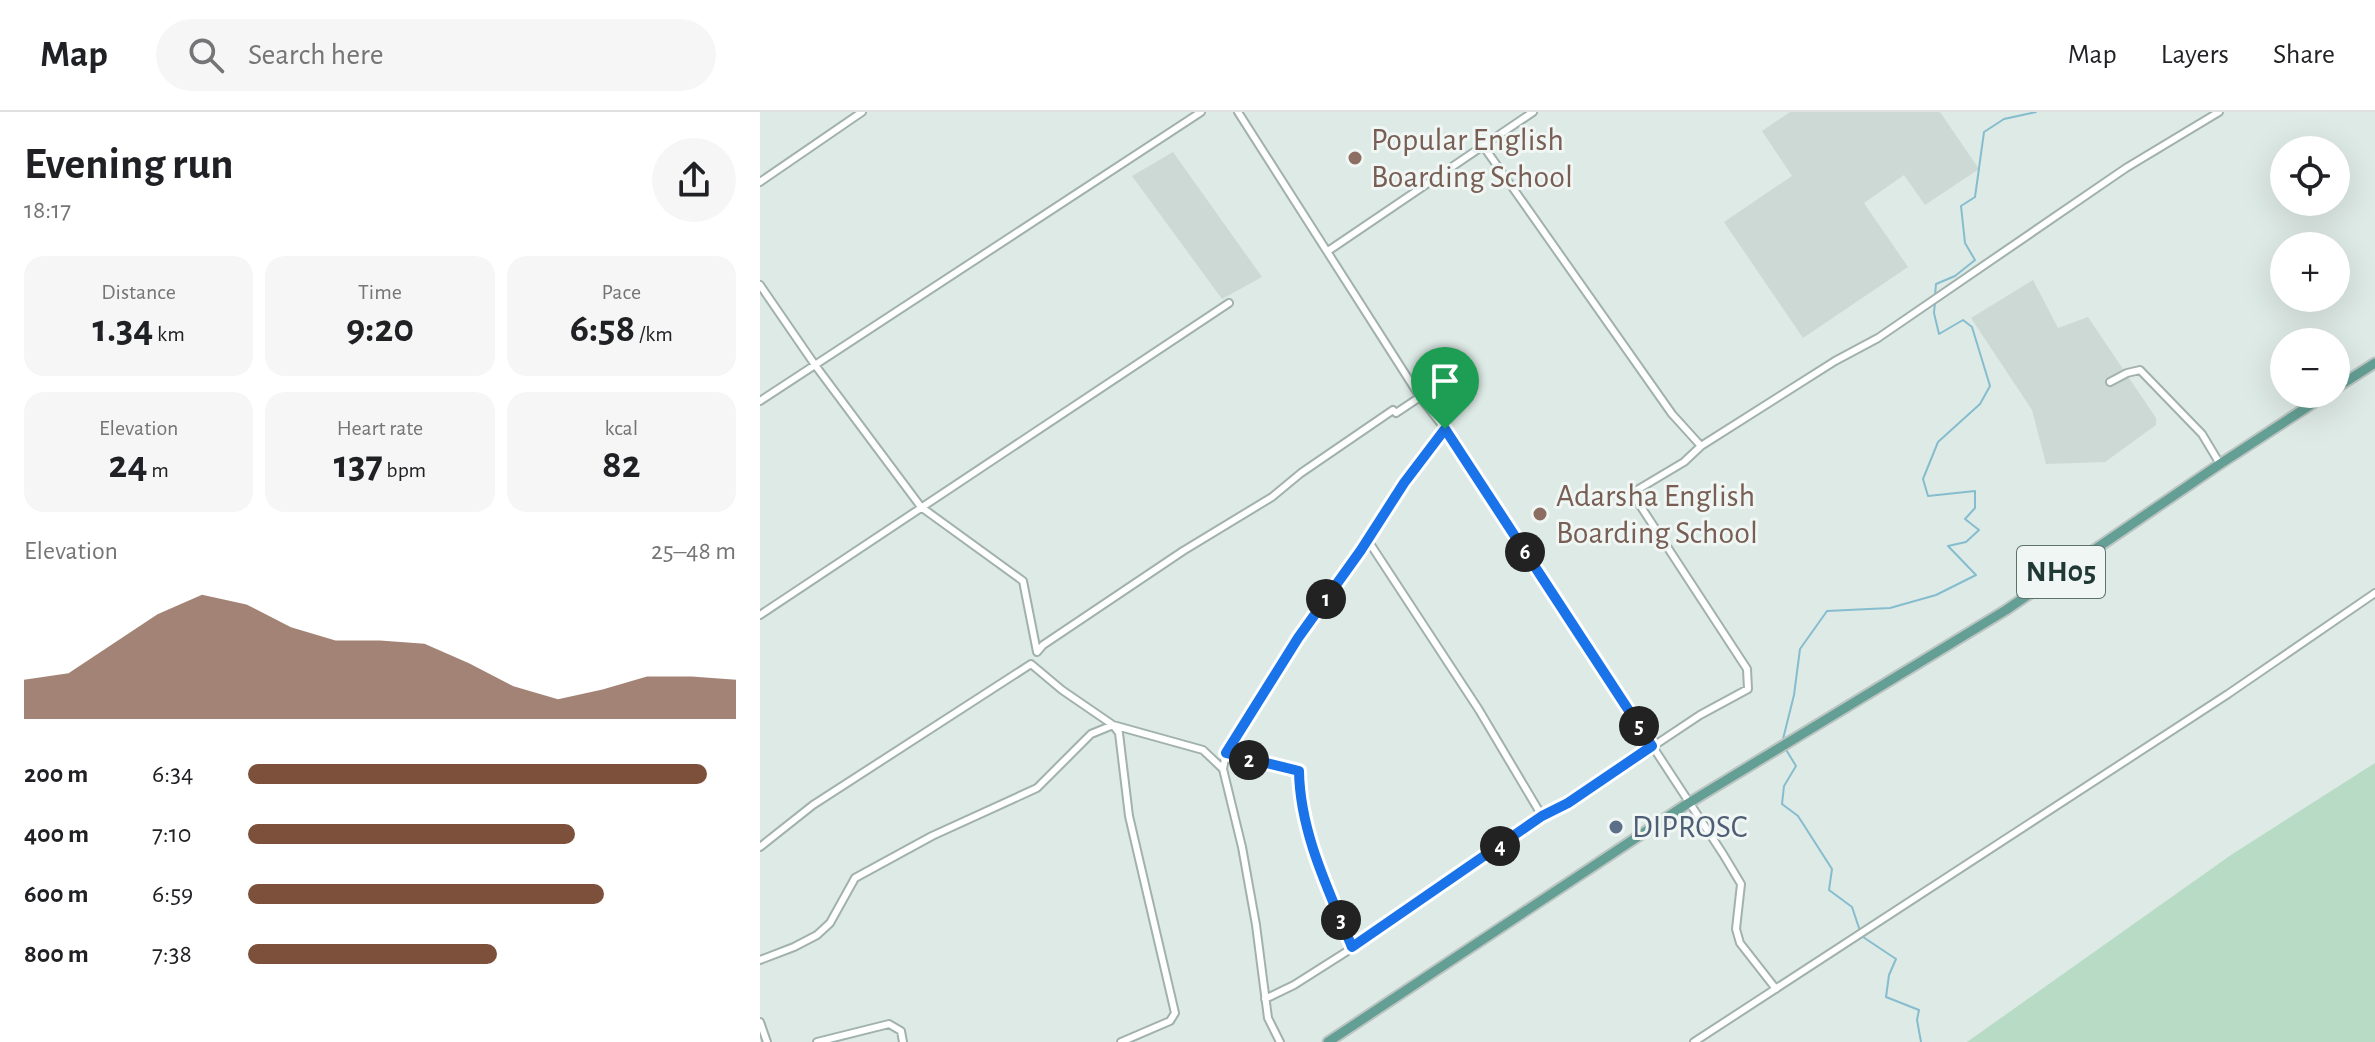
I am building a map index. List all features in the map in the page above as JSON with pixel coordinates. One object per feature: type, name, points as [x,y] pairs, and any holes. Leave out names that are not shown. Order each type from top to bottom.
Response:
[{"type":"main road","points":[[2350,379],[2375,363]]},
{"type":"main road","name":"NH05","points":[[1328,1042],[1687,804],[2006,610],[2306,408]]},
{"type":"street","points":[[760,182],[862,112]]},
{"type":"street","points":[[760,401],[1201,112]]},
{"type":"street","points":[[1238,112],[1420,397],[1445,429],[1741,884],[1736,929],[1740,943],[1776,989]]},
{"type":"street","points":[[1328,251],[1533,112]]},
{"type":"street","points":[[1265,999],[1294,985],[1352,947],[1542,816],[1568,803],[1700,715],[1748,689],[1747,669],[1632,493],[1835,361],[1878,338],[2126,168],[2219,112]]},
{"type":"street","points":[[1484,147],[1672,414],[1701,446]]},
{"type":"street","points":[[760,285],[815,365],[921,507],[1023,581],[1037,652],[1055,636],[1183,551],[1272,497],[1301,473],[1393,410],[1396,413],[1420,397]]},
{"type":"street","points":[[760,615],[1229,303]]},
{"type":"street","points":[[2110,382],[2140,370],[2202,434],[2220,464]]},
{"type":"street","points":[[1280,1042],[1268,1018],[1254,909],[1223,769],[1226,753],[1298,638],[1404,483],[1445,429]]},
{"type":"street","points":[[1367,539],[1479,710],[1542,816]]},
{"type":"street","points":[[1694,1042],[2228,694],[2375,593]]},
{"type":"street","points":[[760,847],[813,805],[1031,664],[1113,725],[1119,733],[1131,828],[1175,1013],[1170,1021],[1121,1042]]},
{"type":"street","points":[[760,960],[817,935],[830,923],[855,878],[932,836],[1037,788],[1091,734],[1113,725],[1203,750],[1223,769]]},
{"type":"street","points":[[1226,753],[1299,771],[1303,817],[1352,947]]},
{"type":"street","points":[[760,1022],[767,1042]]},
{"type":"street","points":[[817,1042],[889,1024],[901,1031],[903,1042]]},
{"type":"shaded area","points":[[1790,112],[1940,112],[1979,169],[1925,205],[1904,175],[1864,203],[1908,267],[1803,338],[1724,222],[1792,176],[1762,131]]},
{"type":"shaded area","points":[[1173,152],[1262,277],[1222,299],[1132,176]]},
{"type":"shaded area","points":[[2033,280],[2058,328],[2088,317],[2156,418],[2156,425],[2105,462],[2046,464],[2032,410],[1971,318]]},
{"type":"green space","points":[[2375,763],[2375,1042],[1967,1042],[2231,855]]},
{"type":"waterway","points":[[1935,295],[1936,284],[1955,276],[1975,260],[1965,243],[1961,206],[1975,197],[1984,132],[2004,119],[2036,112]]},
{"type":"waterway","points":[[1782,743],[1794,695],[1800,649],[1827,611],[1890,608],[1936,595],[1976,575],[1948,546],[1966,542],[1979,530],[1965,519],[1975,508],[1975,491],[1928,496],[1923,479],[1938,442],[1980,404],[1990,386],[1972,327],[1963,320],[1939,334],[1935,302]]},
{"type":"waterway","points":[[1785,748],[1796,766],[1784,786],[1782,804],[1798,816],[1832,869],[1829,890],[1852,907],[1860,931]]},
{"type":"waterway","points":[[1863,937],[1896,959],[1889,975],[1886,997],[1919,1010],[1917,1020],[1921,1042]]},
{"type":"place","name":"Popular English Boarding School","points":[[1355,158]]},
{"type":"place","name":"Adarsha English Boarding School","points":[[1540,514]]},
{"type":"place","name":"DIPROSC","points":[[1616,827]]},
{"type":"route","points":[[1445,429],[1652,746],[1568,803],[1542,816],[1352,947],[1303,817],[1299,771],[1226,753],[1298,638],[1404,483],[1445,429]]}]
